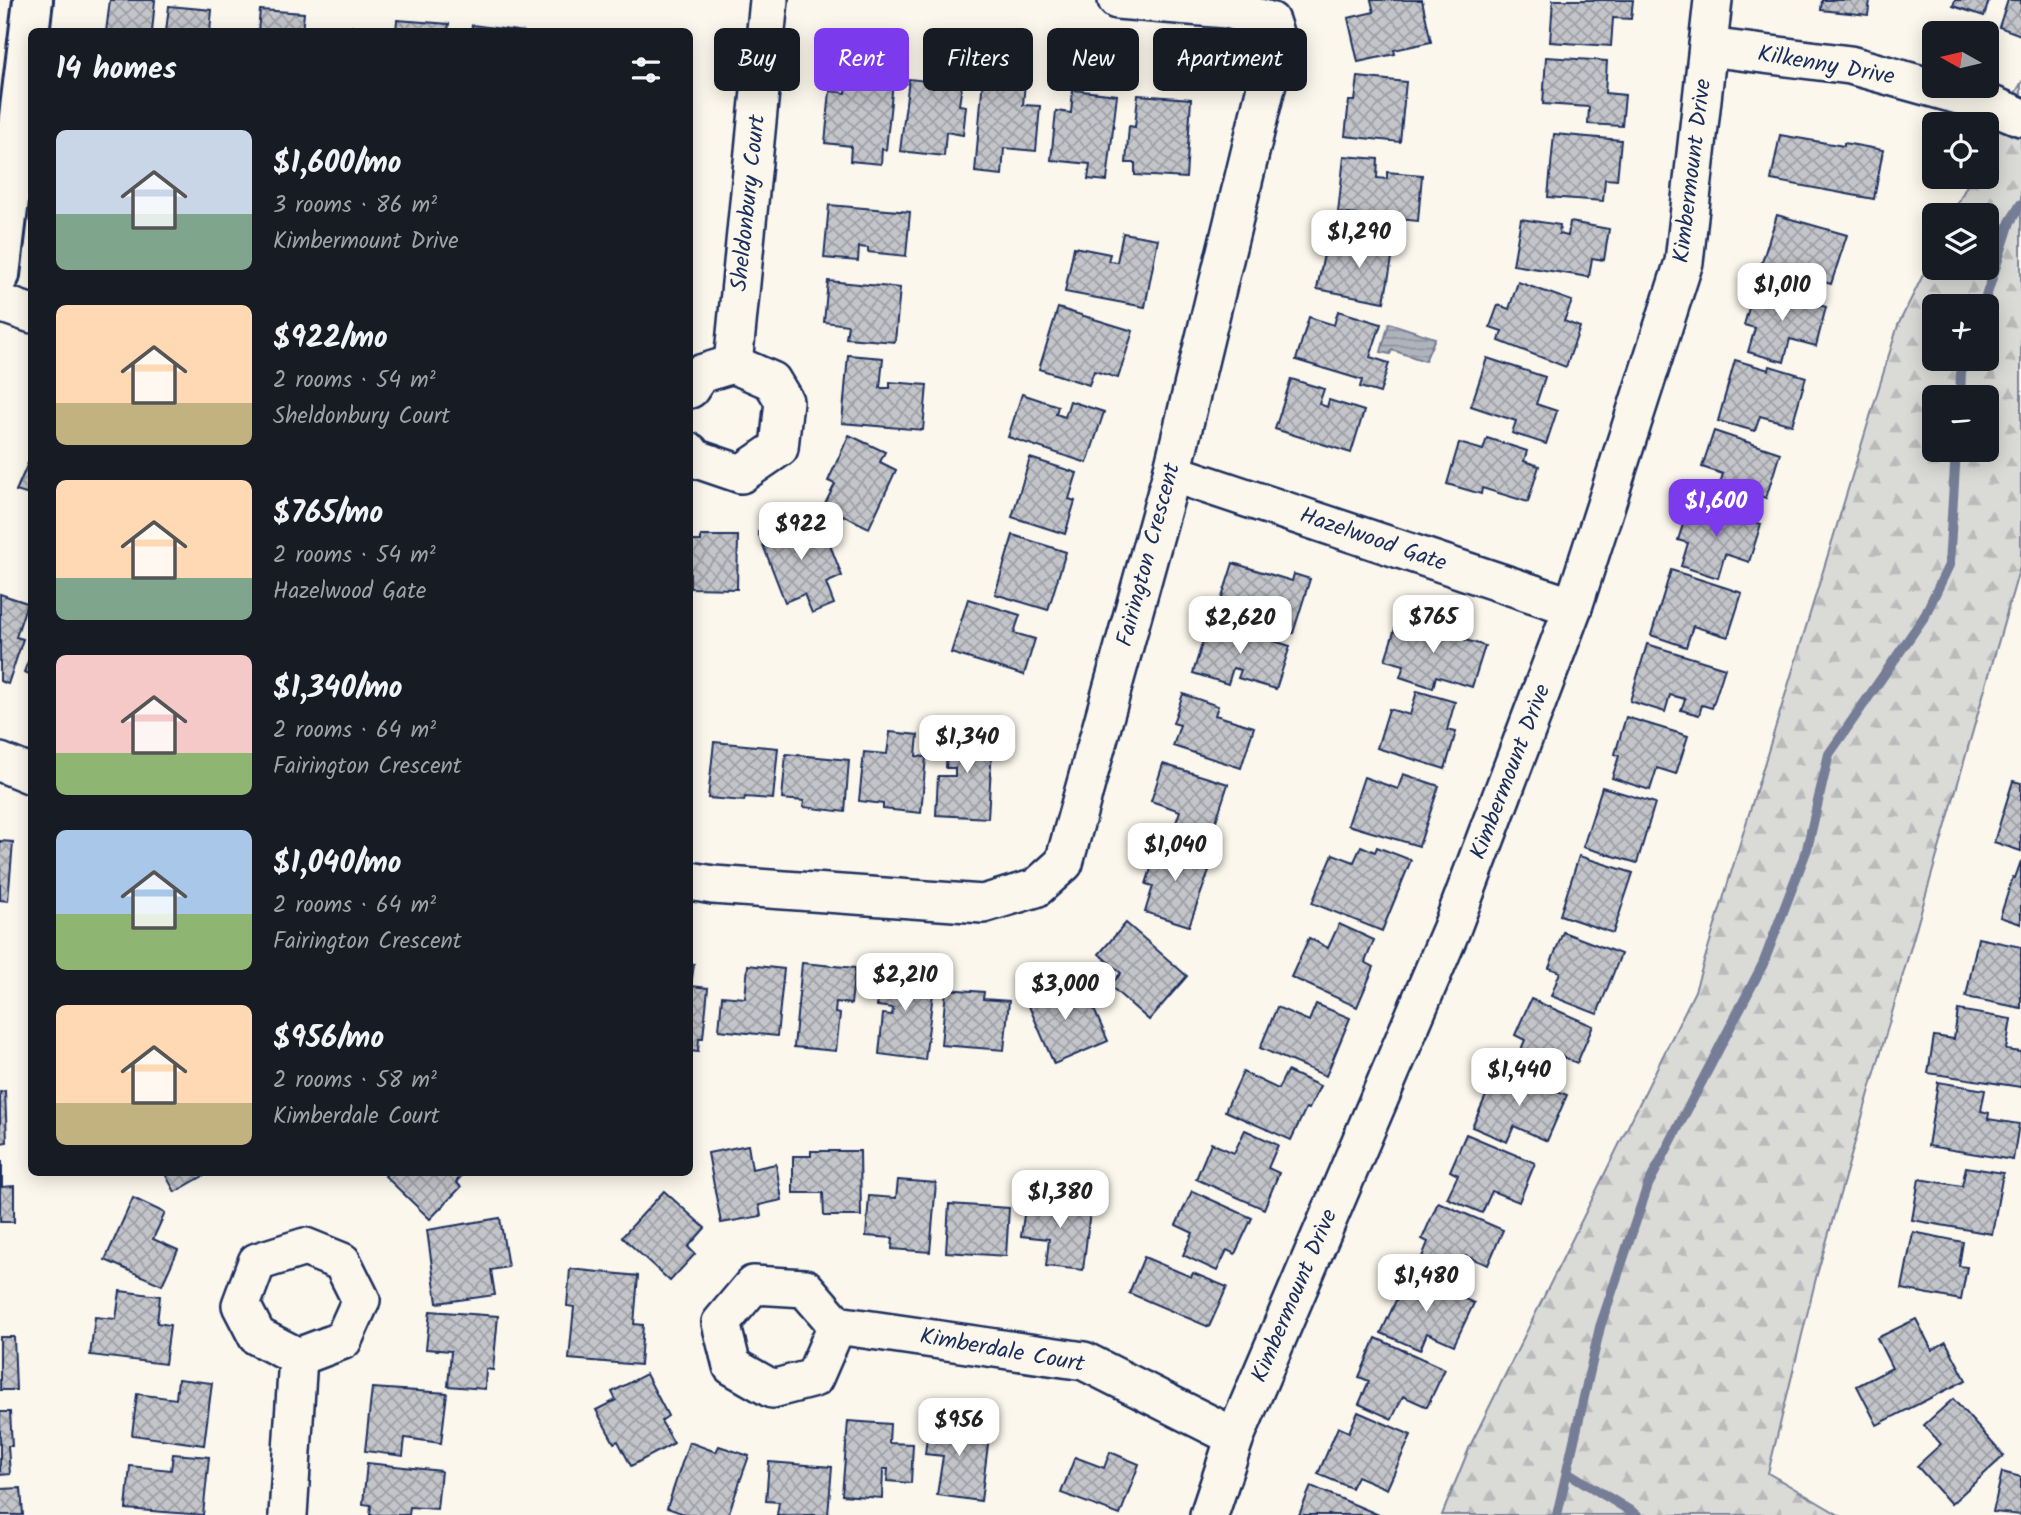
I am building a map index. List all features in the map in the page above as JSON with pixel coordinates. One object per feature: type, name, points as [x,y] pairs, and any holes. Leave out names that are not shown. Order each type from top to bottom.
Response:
[{"type":"street","points":[[30,28],[33,0]]},
{"type":"street","name":"Sheldonbury Court","points":[[733,363],[769,0]]},
{"type":"street","name":"Fairington Crescent","points":[[693,882],[983,904],[1035,888],[1064,863],[1172,473],[1277,42],[1270,21],[1238,12],[1117,0]]},
{"type":"street","name":"Kimbermount Drive","points":[[1209,1515],[1235,1437],[1451,930],[1573,607],[1684,262],[1713,0]]},
{"type":"street","points":[[0,275],[28,42]]},
{"type":"street","name":"Kilkenny Drive","points":[[1708,47],[1850,65],[1987,103],[2021,117]]},
{"type":"street","points":[[0,303],[28,313]]},
{"type":"street","points":[[693,384],[700,374],[733,363],[772,381],[784,401],[779,448],[741,474],[693,458]]},
{"type":"street","name":"Hazelwood Gate","points":[[1172,473],[1573,607]]},
{"type":"street","points":[[0,762],[28,773]]},
{"type":"street","name":"Kimberdale Court","points":[[837,1325],[1084,1361],[1235,1437]]},
{"type":"street","points":[[288,1515],[298,1357]]},
{"type":"green space","points":[[2021,83],[2021,563],[1816,1278],[1768,1473],[1839,1515],[1442,1515],[1470,1446],[1695,991],[1898,325],[1922,277],[1922,280],[1999,280],[1999,203],[1958,203],[1965,189],[1999,189],[1999,122]]},
{"type":"shaded area","points":[[1389,323],[1435,338],[1425,361],[1392,350],[1390,354],[1381,352]]},
{"type":"building","points":[[110,0],[155,0],[152,28],[106,28]]},
{"type":"building","points":[[1371,0],[1422,0],[1431,42],[1358,62],[1348,18],[1374,12]]},
{"type":"building","points":[[1553,0],[1633,0],[1631,19],[1613,18],[1611,46],[1550,42]]},
{"type":"building","points":[[1822,0],[1870,0],[1868,15],[1821,10]]},
{"type":"building","points":[[1955,0],[1989,0],[1984,16],[1953,6]]},
{"type":"building","points":[[2008,0],[2021,0],[2021,35],[1999,27]]},
{"type":"building","points":[[169,6],[212,10],[210,28],[166,28]]},
{"type":"building","points":[[260,10],[304,13],[302,28],[258,28]]},
{"type":"building","points":[[397,20],[449,24],[448,28],[396,28]]},
{"type":"building","points":[[472,25],[495,28],[472,28]]},
{"type":"building","points":[[1546,57],[1607,61],[1605,93],[1625,95],[1622,126],[1588,124],[1589,107],[1543,104]]},
{"type":"building","points":[[1358,77],[1406,82],[1400,142],[1345,136],[1349,101],[1355,101]]},
{"type":"building","points":[[909,79],[923,81],[923,91],[961,91],[959,105],[966,106],[963,135],[946,132],[944,156],[900,151]]},
{"type":"building","points":[[830,91],[892,91],[886,150],[882,149],[881,164],[850,161],[851,146],[825,143]]},
{"type":"building","points":[[982,91],[1024,91],[1023,105],[1040,106],[1036,151],[1004,148],[1002,175],[975,172]]},
{"type":"building","points":[[1073,91],[1117,95],[1107,181],[1088,179],[1090,164],[1051,160],[1056,111],[1071,113]]},
{"type":"building","points":[[1138,95],[1191,99],[1186,178],[1135,175],[1135,163],[1126,163],[1129,126],[1135,127]]},
{"type":"building","points":[[1554,134],[1621,140],[1617,180],[1605,179],[1603,201],[1548,197]]},
{"type":"building","points":[[1780,135],[1883,150],[1874,199],[1771,180]]},
{"type":"building","points":[[1344,156],[1378,159],[1377,178],[1387,179],[1387,172],[1422,175],[1418,221],[1338,213]]},
{"type":"building","points":[[829,205],[910,212],[906,256],[868,252],[868,248],[859,247],[858,261],[824,258]]},
{"type":"building","points":[[1777,215],[1847,235],[1831,284],[1800,275],[1795,290],[1757,278]]},
{"type":"building","points":[[1521,219],[1560,225],[1559,234],[1568,236],[1570,222],[1609,229],[1604,260],[1592,258],[1589,277],[1513,265]]},
{"type":"building","points":[[1123,233],[1158,239],[1145,307],[1065,292],[1074,247],[1110,254],[1108,261],[1117,262]]},
{"type":"building","points":[[1362,236],[1395,243],[1384,302],[1317,289],[1325,249],[1358,255]]},
{"type":"building","points":[[828,281],[900,288],[895,342],[846,338],[848,325],[824,322]]},
{"type":"building","points":[[1518,282],[1572,301],[1564,321],[1580,327],[1566,367],[1499,341],[1502,331],[1490,327],[1498,305],[1509,309]]},
{"type":"building","points":[[1755,287],[1826,307],[1816,346],[1790,339],[1784,362],[1748,352],[1755,328],[1744,325]]},
{"type":"building","points":[[1058,308],[1133,331],[1118,378],[1094,371],[1089,385],[1039,369]]},
{"type":"building","points":[[1338,311],[1381,324],[1370,357],[1389,363],[1380,393],[1360,387],[1362,380],[1296,360],[1309,317],[1334,325]]},
{"type":"building","points":[[848,355],[883,358],[880,388],[890,388],[890,382],[927,385],[923,430],[842,423]]},
{"type":"building","points":[[1487,358],[1545,377],[1536,404],[1557,411],[1546,444],[1512,433],[1516,421],[1471,406]]},
{"type":"building","points":[[1735,360],[1769,370],[1770,366],[1806,377],[1792,425],[1760,416],[1755,431],[1718,421]]},
{"type":"building","points":[[1291,379],[1324,389],[1319,404],[1327,407],[1329,400],[1364,411],[1351,453],[1275,429]]},
{"type":"building","points":[[1022,394],[1058,406],[1056,414],[1065,417],[1070,401],[1104,412],[1087,463],[1008,437]]},
{"type":"building","points":[[1714,431],[1780,453],[1766,498],[1757,495],[1752,512],[1715,499],[1723,474],[1702,467]]},
{"type":"building","points":[[849,435],[885,452],[880,462],[896,470],[869,528],[824,506],[835,484],[828,481]]},
{"type":"building","points":[[1487,438],[1527,451],[1524,461],[1539,466],[1528,502],[1482,488],[1481,494],[1447,484],[1459,443],[1483,450]]},
{"type":"building","points":[[1030,458],[1077,473],[1069,499],[1075,501],[1065,534],[1012,517]]},
{"type":"building","points":[[28,463],[28,495],[16,491]]},
{"type":"building","points":[[1690,502],[1761,524],[1749,562],[1725,554],[1718,578],[1681,566],[1688,543],[1678,540]]},
{"type":"building","points":[[801,515],[810,538],[825,532],[842,576],[826,583],[834,604],[812,613],[804,594],[785,602],[758,532]]},
{"type":"building","points":[[1013,535],[1066,552],[1048,610],[995,594]]},
{"type":"building","points":[[701,536],[738,536],[737,589],[693,588],[693,541],[701,541]]},
{"type":"building","points":[[1233,563],[1292,581],[1294,574],[1310,579],[1293,633],[1217,613]]},
{"type":"building","points":[[1671,570],[1742,593],[1728,637],[1693,626],[1686,647],[1651,635]]},
{"type":"building","points":[[0,594],[27,603],[16,637],[23,639],[8,684],[0,681]]},
{"type":"building","points":[[968,599],[1020,615],[1014,633],[1035,639],[1024,675],[951,653]]},
{"type":"building","points":[[1398,619],[1485,646],[1472,687],[1436,676],[1433,688],[1400,677],[1404,665],[1385,660]]},
{"type":"building","points":[[1209,621],[1290,646],[1276,689],[1238,678],[1241,670],[1233,668],[1228,684],[1193,673]]},
{"type":"building","points":[[1647,644],[1725,668],[1712,708],[1702,705],[1699,715],[1681,710],[1685,699],[1670,695],[1665,712],[1630,701]]},
{"type":"building","points":[[1417,691],[1455,702],[1447,730],[1456,732],[1445,769],[1377,748],[1389,709],[1410,715]]},
{"type":"building","points":[[1183,694],[1218,706],[1215,715],[1254,727],[1241,768],[1173,746],[1180,725],[1173,723]]},
{"type":"building","points":[[1626,717],[1688,736],[1676,774],[1657,768],[1650,790],[1612,778],[1619,756],[1615,754]]},
{"type":"building","points":[[948,729],[993,731],[988,818],[936,815],[938,776],[955,776],[955,768],[946,768]]},
{"type":"building","points":[[890,732],[918,735],[916,756],[926,757],[921,813],[883,809],[883,804],[859,801],[864,752],[887,754]]},
{"type":"building","points":[[714,742],[778,748],[773,799],[745,797],[744,801],[708,798]]},
{"type":"building","points":[[786,754],[849,760],[845,812],[803,807],[804,801],[782,799]]},
{"type":"building","points":[[1163,764],[1228,784],[1209,842],[1173,831],[1180,811],[1151,801]]},
{"type":"building","points":[[1403,774],[1439,786],[1419,846],[1348,825],[1364,777],[1398,789]]},
{"type":"building","points":[[2013,781],[2021,783],[2021,851],[1994,842]]},
{"type":"building","points":[[1602,787],[1655,803],[1637,863],[1583,847]]},
{"type":"building","points":[[1160,840],[1198,852],[1194,866],[1209,871],[1189,926],[1145,912],[1153,886],[1146,884]]},
{"type":"building","points":[[0,841],[13,842],[8,901],[0,900]]},
{"type":"building","points":[[1361,846],[1375,852],[1377,847],[1411,860],[1382,931],[1312,903],[1333,854],[1354,862]]},
{"type":"building","points":[[1579,856],[1633,873],[1613,933],[1560,915]]},
{"type":"building","points":[[2021,861],[2021,924],[2000,917]]},
{"type":"building","points":[[1126,923],[1187,976],[1149,1020],[1110,986],[1121,973],[1099,954]]},
{"type":"building","points":[[1339,924],[1374,940],[1365,962],[1374,967],[1357,1007],[1291,977],[1309,938],[1328,948]]},
{"type":"building","points":[[1563,932],[1621,954],[1597,1014],[1551,996],[1560,972],[1549,968]]},
{"type":"building","points":[[1978,938],[2021,947],[2021,1008],[1966,997]]},
{"type":"building","points":[[802,963],[855,968],[851,1004],[836,1002],[835,1013],[840,1014],[836,1051],[794,1047]]},
{"type":"building","points":[[748,965],[784,969],[777,1036],[719,1030],[722,996],[745,998]]},
{"type":"building","points":[[881,969],[935,976],[925,1060],[879,1054],[883,1014],[892,1015],[893,1008],[877,1006]]},
{"type":"building","points":[[1067,979],[1078,1003],[1089,998],[1108,1041],[1054,1064],[1025,997]]},
{"type":"building","points":[[693,986],[708,988],[703,1038],[699,1038],[698,1052],[693,1051]]},
{"type":"building","points":[[946,989],[984,992],[983,999],[1009,1001],[1004,1050],[941,1045]]},
{"type":"building","points":[[1531,999],[1593,1026],[1577,1063],[1560,1056],[1549,1079],[1515,1064],[1525,1040],[1515,1035]]},
{"type":"building","points":[[1316,1004],[1350,1018],[1326,1076],[1260,1048],[1277,1007],[1309,1021]]},
{"type":"building","points":[[1958,1010],[2011,1019],[2006,1050],[2021,1052],[2021,1087],[1928,1073],[1934,1036],[1954,1039]]},
{"type":"building","points":[[1498,1069],[1567,1095],[1547,1141],[1514,1126],[1507,1142],[1472,1127]]},
{"type":"building","points":[[1287,1071],[1320,1086],[1291,1140],[1225,1111],[1243,1072],[1278,1089]]},
{"type":"building","points":[[1938,1082],[1985,1090],[1981,1111],[1989,1113],[1988,1119],[2019,1124],[2013,1160],[1928,1146]]},
{"type":"building","points":[[5,1091],[7,1142],[0,1143],[0,1092]]},
{"type":"building","points":[[1245,1130],[1278,1145],[1268,1168],[1279,1173],[1264,1209],[1196,1179],[1211,1143],[1234,1153]]},
{"type":"building","points":[[1466,1134],[1535,1163],[1519,1202],[1492,1191],[1482,1213],[1447,1198],[1458,1175],[1450,1171]]},
{"type":"building","points":[[748,1145],[752,1169],[776,1164],[782,1200],[759,1205],[761,1216],[721,1223],[708,1153]]},
{"type":"building","points":[[811,1151],[860,1151],[861,1216],[824,1216],[823,1193],[793,1193],[793,1156],[811,1156]]},
{"type":"building","points":[[0,1161],[2,1187],[14,1186],[14,1222],[0,1222]]},
{"type":"building","points":[[1966,1167],[2003,1173],[1992,1234],[1912,1220],[1919,1179],[1962,1186]]},
{"type":"building","points":[[166,1176],[203,1176],[175,1192]]},
{"type":"building","points":[[385,1176],[461,1176],[456,1182],[461,1187],[430,1219]]},
{"type":"building","points":[[898,1180],[936,1183],[930,1252],[892,1249],[893,1238],[866,1236],[869,1196],[896,1198]]},
{"type":"building","points":[[664,1191],[705,1228],[688,1247],[695,1254],[670,1281],[622,1237]]},
{"type":"building","points":[[1192,1191],[1252,1218],[1235,1254],[1227,1250],[1217,1271],[1183,1255],[1193,1233],[1176,1225]]},
{"type":"building","points":[[1044,1197],[1091,1203],[1083,1270],[1046,1266],[1049,1239],[1021,1236],[1026,1201],[1044,1203]]},
{"type":"building","points":[[133,1198],[165,1213],[153,1239],[178,1250],[162,1285],[105,1260]]},
{"type":"building","points":[[1438,1202],[1503,1230],[1488,1265],[1466,1256],[1455,1283],[1418,1267],[1428,1242],[1422,1239]]},
{"type":"building","points":[[949,1204],[1009,1208],[1006,1256],[946,1252]]},
{"type":"building","points":[[500,1218],[508,1267],[491,1270],[495,1295],[437,1303],[427,1230]]},
{"type":"building","points":[[1913,1232],[1963,1242],[1959,1266],[1967,1267],[1961,1300],[1902,1289]]},
{"type":"building","points":[[1144,1257],[1191,1277],[1193,1273],[1227,1287],[1209,1327],[1129,1293]]},
{"type":"building","points":[[570,1269],[638,1276],[634,1324],[643,1325],[640,1365],[569,1359],[574,1307],[567,1306]]},
{"type":"building","points":[[1408,1274],[1474,1303],[1454,1345],[1427,1333],[1420,1350],[1381,1333]]},
{"type":"building","points":[[120,1291],[160,1296],[157,1323],[170,1325],[165,1364],[90,1355],[95,1317],[116,1319]]},
{"type":"building","points":[[430,1311],[498,1316],[493,1370],[486,1369],[485,1389],[448,1386],[451,1351],[426,1349]]},
{"type":"building","points":[[1916,1319],[1932,1350],[1946,1342],[1966,1380],[1877,1425],[1857,1386],[1892,1368],[1877,1338]]},
{"type":"building","points":[[0,1337],[14,1337],[16,1390],[0,1390]]},
{"type":"building","points":[[1376,1338],[1445,1369],[1427,1407],[1403,1396],[1392,1419],[1359,1404],[1369,1381],[1359,1377]]},
{"type":"building","points":[[646,1374],[668,1416],[661,1421],[674,1443],[631,1466],[618,1441],[614,1443],[596,1410],[616,1400],[612,1392]]},
{"type":"building","points":[[178,1379],[212,1383],[204,1445],[132,1435],[137,1394],[176,1399]]},
{"type":"building","points":[[372,1388],[447,1393],[441,1443],[405,1438],[403,1456],[365,1451]]},
{"type":"building","points":[[1953,1399],[2004,1456],[1951,1504],[1917,1466],[1941,1444],[1924,1425]]},
{"type":"building","points":[[0,1412],[10,1412],[12,1446],[8,1446],[10,1474],[0,1475]]},
{"type":"building","points":[[1358,1412],[1411,1435],[1387,1489],[1357,1476],[1351,1488],[1318,1474],[1338,1427],[1349,1432]]},
{"type":"building","points":[[929,1420],[990,1428],[981,1501],[937,1495],[943,1456],[925,1454]]},
{"type":"building","points":[[848,1421],[890,1424],[889,1443],[913,1444],[911,1483],[887,1481],[888,1469],[883,1469],[882,1498],[842,1495]]},
{"type":"building","points":[[689,1442],[716,1452],[719,1446],[749,1456],[728,1515],[687,1515],[667,1508]]},
{"type":"building","points":[[1110,1452],[1139,1464],[1120,1515],[1061,1493],[1075,1457],[1104,1468]]},
{"type":"building","points":[[173,1454],[209,1457],[203,1515],[126,1509],[130,1466],[171,1470]]},
{"type":"building","points":[[769,1462],[832,1467],[828,1515],[777,1515],[779,1502],[766,1501]]},
{"type":"building","points":[[367,1463],[441,1471],[437,1509],[410,1507],[409,1515],[370,1515],[371,1505],[363,1504]]},
{"type":"building","points":[[2002,1472],[2021,1477],[2021,1515],[1993,1512]]},
{"type":"building","points":[[1311,1486],[1379,1515],[1299,1515]]},
{"type":"building","points":[[21,1488],[23,1515],[0,1515],[0,1489]]},
{"type":"waterway","points":[[1987,294],[2010,222],[2021,204]]},
{"type":"waterway","points":[[1960,385],[1961,371]]},
{"type":"waterway","points":[[1557,1515],[1600,1327],[1648,1185],[1763,964],[1807,849],[1829,754],[1924,617],[1949,565],[1955,462]]},
{"type":"waterway","points":[[1567,1472],[1637,1515]]}]
